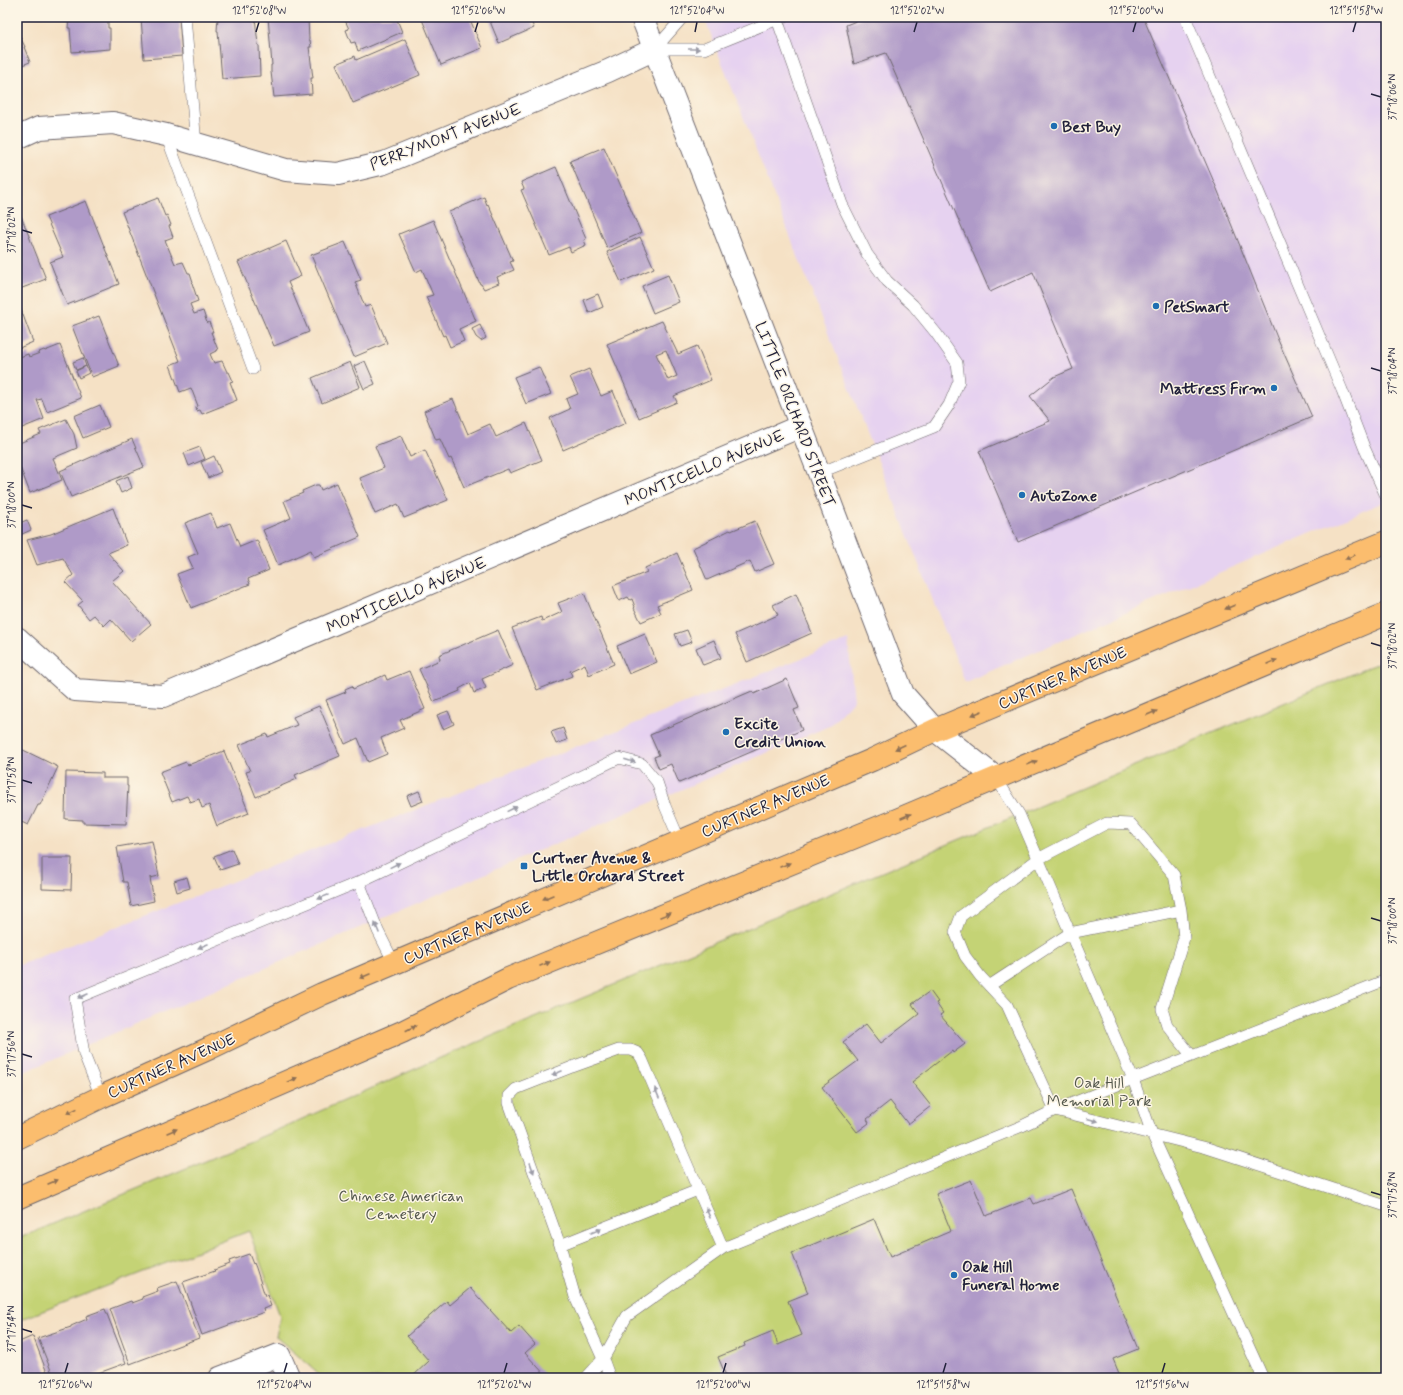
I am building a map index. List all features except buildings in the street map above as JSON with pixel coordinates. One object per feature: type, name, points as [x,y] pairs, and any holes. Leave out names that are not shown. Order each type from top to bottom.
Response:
[{"type":"main road","name":"CURTNER AVENUE","points":[[17,1138],[101,1097],[210,1048],[322,994],[872,760],[935,730],[1386,542]]},
{"type":"main road","points":[[17,1198],[402,1032],[508,978],[996,778],[1386,614]]},
{"type":"street","name":"LITTLE ORCHARD STREET","points":[[642,17],[801,426],[903,694],[935,730],[996,778]]},
{"type":"street","name":"PERRYMONT AVENUE","points":[[17,138],[39,128],[113,123],[166,135],[286,170],[338,174],[384,163],[608,71],[655,49]]},
{"type":"street","name":"MONTICELLO AVENUE","points":[[17,638],[75,690],[163,696],[801,426]]},
{"type":"street","points":[[220,1378],[278,1355],[289,1378]]},
{"type":"lane","points":[[185,17],[196,145]]},
{"type":"lane","points":[[655,49],[683,17]]},
{"type":"lane","points":[[1185,17],[1342,390],[1364,447],[1386,496]]},
{"type":"lane","points":[[655,49],[704,49],[780,18],[842,204],[863,247],[887,281],[912,305],[936,333],[957,363],[959,381],[949,405],[934,427],[819,473]]},
{"type":"lane","points":[[166,135],[253,369]]},
{"type":"lane","points":[[101,1097],[84,1054],[75,999],[359,882],[619,758],[642,764],[657,782],[665,806],[680,841]]},
{"type":"lane","points":[[996,778],[1018,814],[1133,1079],[1152,1134],[1263,1378]]},
{"type":"lane","points":[[1055,1110],[1006,1005],[965,956],[955,932],[961,916],[1038,859],[1106,823],[1131,824],[1174,875],[1184,938],[1162,1009],[1167,1025],[1192,1056]]},
{"type":"lane","points":[[359,882],[378,931],[394,963]]},
{"type":"lane","points":[[989,986],[1070,933],[1180,910]]},
{"type":"lane","points":[[586,1378],[603,1359],[626,1316],[723,1248],[1022,1126],[1055,1110],[1386,980]]},
{"type":"lane","points":[[610,1378],[575,1297],[560,1245],[509,1103],[509,1096],[516,1089],[572,1066],[619,1050],[631,1050],[638,1053],[642,1059],[723,1248]]},
{"type":"lane","points":[[1055,1110],[1207,1148],[1386,1206]]},
{"type":"lane","points":[[560,1245],[698,1190]]},
{"type":"shaded area","points":[[704,17],[1386,17],[1386,501],[965,682]]},
{"type":"shaded area","points":[[848,640],[854,700],[829,726],[17,1075],[17,966]]},
{"type":"green space","name":"Oak Hill Memorial Park","points":[[1386,660],[1386,1378],[319,1378],[315,1370],[276,1337],[280,1316],[249,1231],[17,1321],[17,1239],[275,1131],[440,1058]]},
{"type":"place","name":"Best Buy","points":[[1054,126]]},
{"type":"place","name":"PetSmart","points":[[1156,306]]},
{"type":"place","name":"Mattress Firm","points":[[1274,388]]},
{"type":"place","name":"AutoZone","points":[[1022,495]]},
{"type":"place","name":"Excite Credit Union","points":[[726,732]]},
{"type":"place","name":"Curtner Avenue & Little Orchard Street","points":[[524,866]]},
{"type":"place","name":"Oak Hill Funeral Home","points":[[954,1275]]},
{"type":"park label","name":"Chinese American Cemetery","points":[[401,1204]]}]
